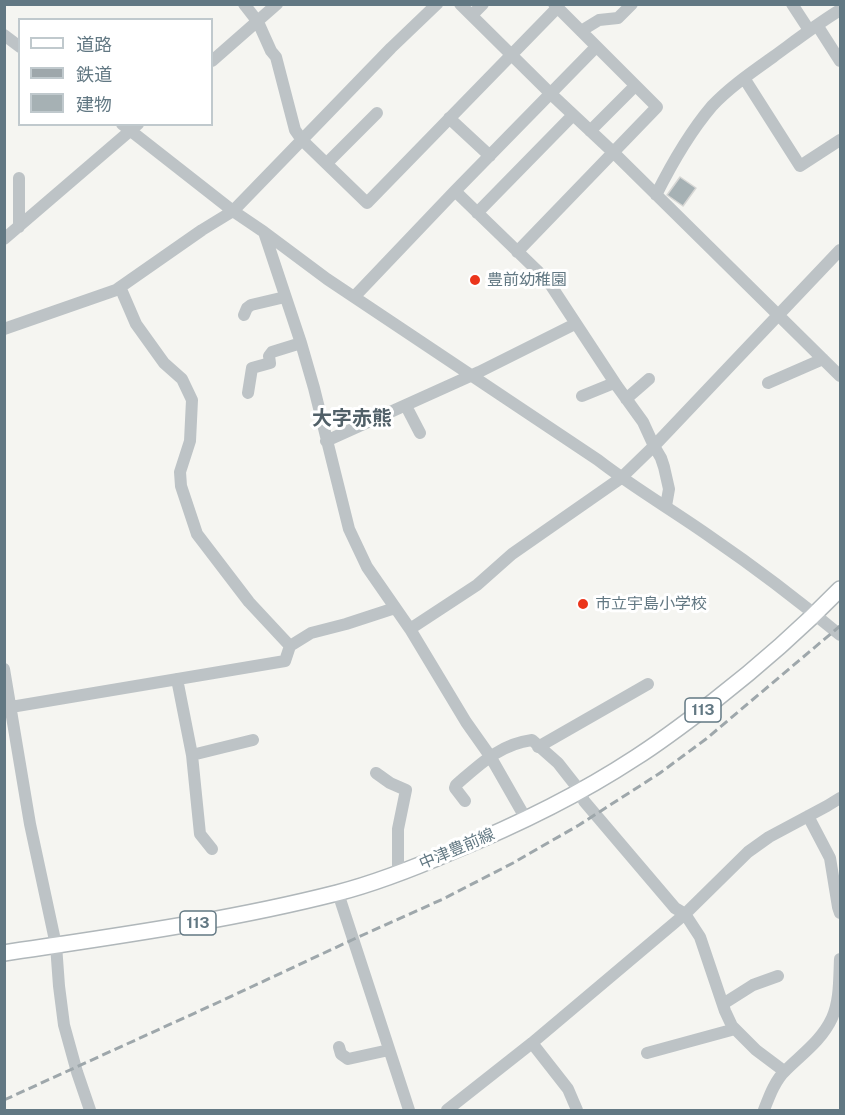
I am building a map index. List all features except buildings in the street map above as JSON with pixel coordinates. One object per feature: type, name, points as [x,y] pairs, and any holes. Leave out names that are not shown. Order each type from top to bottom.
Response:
[{"type":"main road","name":"中津豊前線","points":[[4,953],[232,917],[339,893],[398,874],[471,844],[580,791],[677,730],[765,660],[840,589]]},
{"type":"street","points":[[244,4],[258,22],[276,57],[296,130],[302,140],[367,203],[556,6],[657,107],[517,252]]},
{"type":"street","points":[[213,60],[277,4]]},
{"type":"street","points":[[4,329],[116,290],[233,211],[391,48],[437,4]]},
{"type":"street","points":[[460,4],[840,376]]},
{"type":"street","points":[[472,15],[483,4]]},
{"type":"street","points":[[581,31],[599,20],[618,18],[632,4]]},
{"type":"street","points":[[792,4],[840,62]]},
{"type":"street","points":[[656,195],[675,156],[694,129],[728,90],[813,27],[840,10]]},
{"type":"street","points":[[4,35],[18,46]]},
{"type":"street","points":[[354,297],[596,47]]},
{"type":"street","points":[[744,78],[800,166],[840,140]]},
{"type":"street","points":[[590,131],[635,86]]},
{"type":"street","points":[[327,164],[377,113]]},
{"type":"street","points":[[477,213],[573,115]]},
{"type":"street","points":[[449,118],[490,156]]},
{"type":"street","points":[[4,239],[130,127],[157,153],[327,279],[666,506],[767,577],[840,635]]},
{"type":"street","points":[[19,178],[19,227]]},
{"type":"street","points":[[455,191],[548,281],[614,383],[643,422],[661,458],[667,479],[669,489],[666,506]]},
{"type":"street","points":[[264,232],[314,388],[349,529],[368,567],[490,756],[526,819]]},
{"type":"street","points":[[410,629],[477,585],[512,554],[621,478],[654,447],[840,250]]},
{"type":"street","points":[[120,287],[136,324],[164,363],[182,379],[192,400],[190,441],[180,472],[181,486],[197,534],[249,602],[290,646]]},
{"type":"street","points":[[244,315],[251,305],[285,297]]},
{"type":"street","points":[[326,441],[470,376],[575,324]]},
{"type":"street","points":[[248,393],[252,368],[270,363],[269,356],[272,352],[301,343]]},
{"type":"street","points":[[768,383],[823,359]]},
{"type":"street","points":[[626,399],[649,379]]},
{"type":"street","points":[[582,396],[614,383]]},
{"type":"street","points":[[406,406],[420,433]]},
{"type":"street","points":[[8,707],[285,661],[290,646],[311,633],[395,608]]},
{"type":"street","points":[[4,669],[8,707],[30,824],[56,945],[58,986],[64,1025],[90,1110]]},
{"type":"street","points":[[177,679],[192,755],[200,834],[212,849]]},
{"type":"street","points":[[538,747],[648,684]]},
{"type":"street","points":[[192,755],[253,740]]},
{"type":"street","points":[[465,801],[454,788],[456,784],[490,756],[519,742],[532,740],[558,763],[580,791],[584,801],[675,908],[685,914],[700,937],[728,1019],[756,1050],[784,1071]]},
{"type":"street","points":[[376,773],[406,790],[398,829],[398,874]]},
{"type":"street","points":[[447,1110],[532,1043],[685,914],[748,852],[840,798]]},
{"type":"street","points":[[808,816],[830,858],[840,914]]},
{"type":"street","points":[[339,893],[410,1110]]},
{"type":"street","points":[[764,1110],[770,1094],[784,1071],[820,1037],[831,1019],[838,999],[840,959]]},
{"type":"street","points":[[723,1004],[753,985],[778,976]]},
{"type":"street","points":[[647,1053],[735,1029]]},
{"type":"street","points":[[532,1043],[568,1089],[577,1110]]},
{"type":"street","points":[[339,1047],[340,1054],[348,1059],[389,1050]]},
{"type":"railway","points":[[4,1100],[443,899],[513,863],[579,825],[660,773],[706,739],[840,626]]},
{"type":"place","name":"豊前幼稚園","points":[[475,280]]},
{"type":"place","name":"市立宇島小学校","points":[[583,604]]},
{"type":"district","name":"大字赤熊","points":[[352,419]]}]
